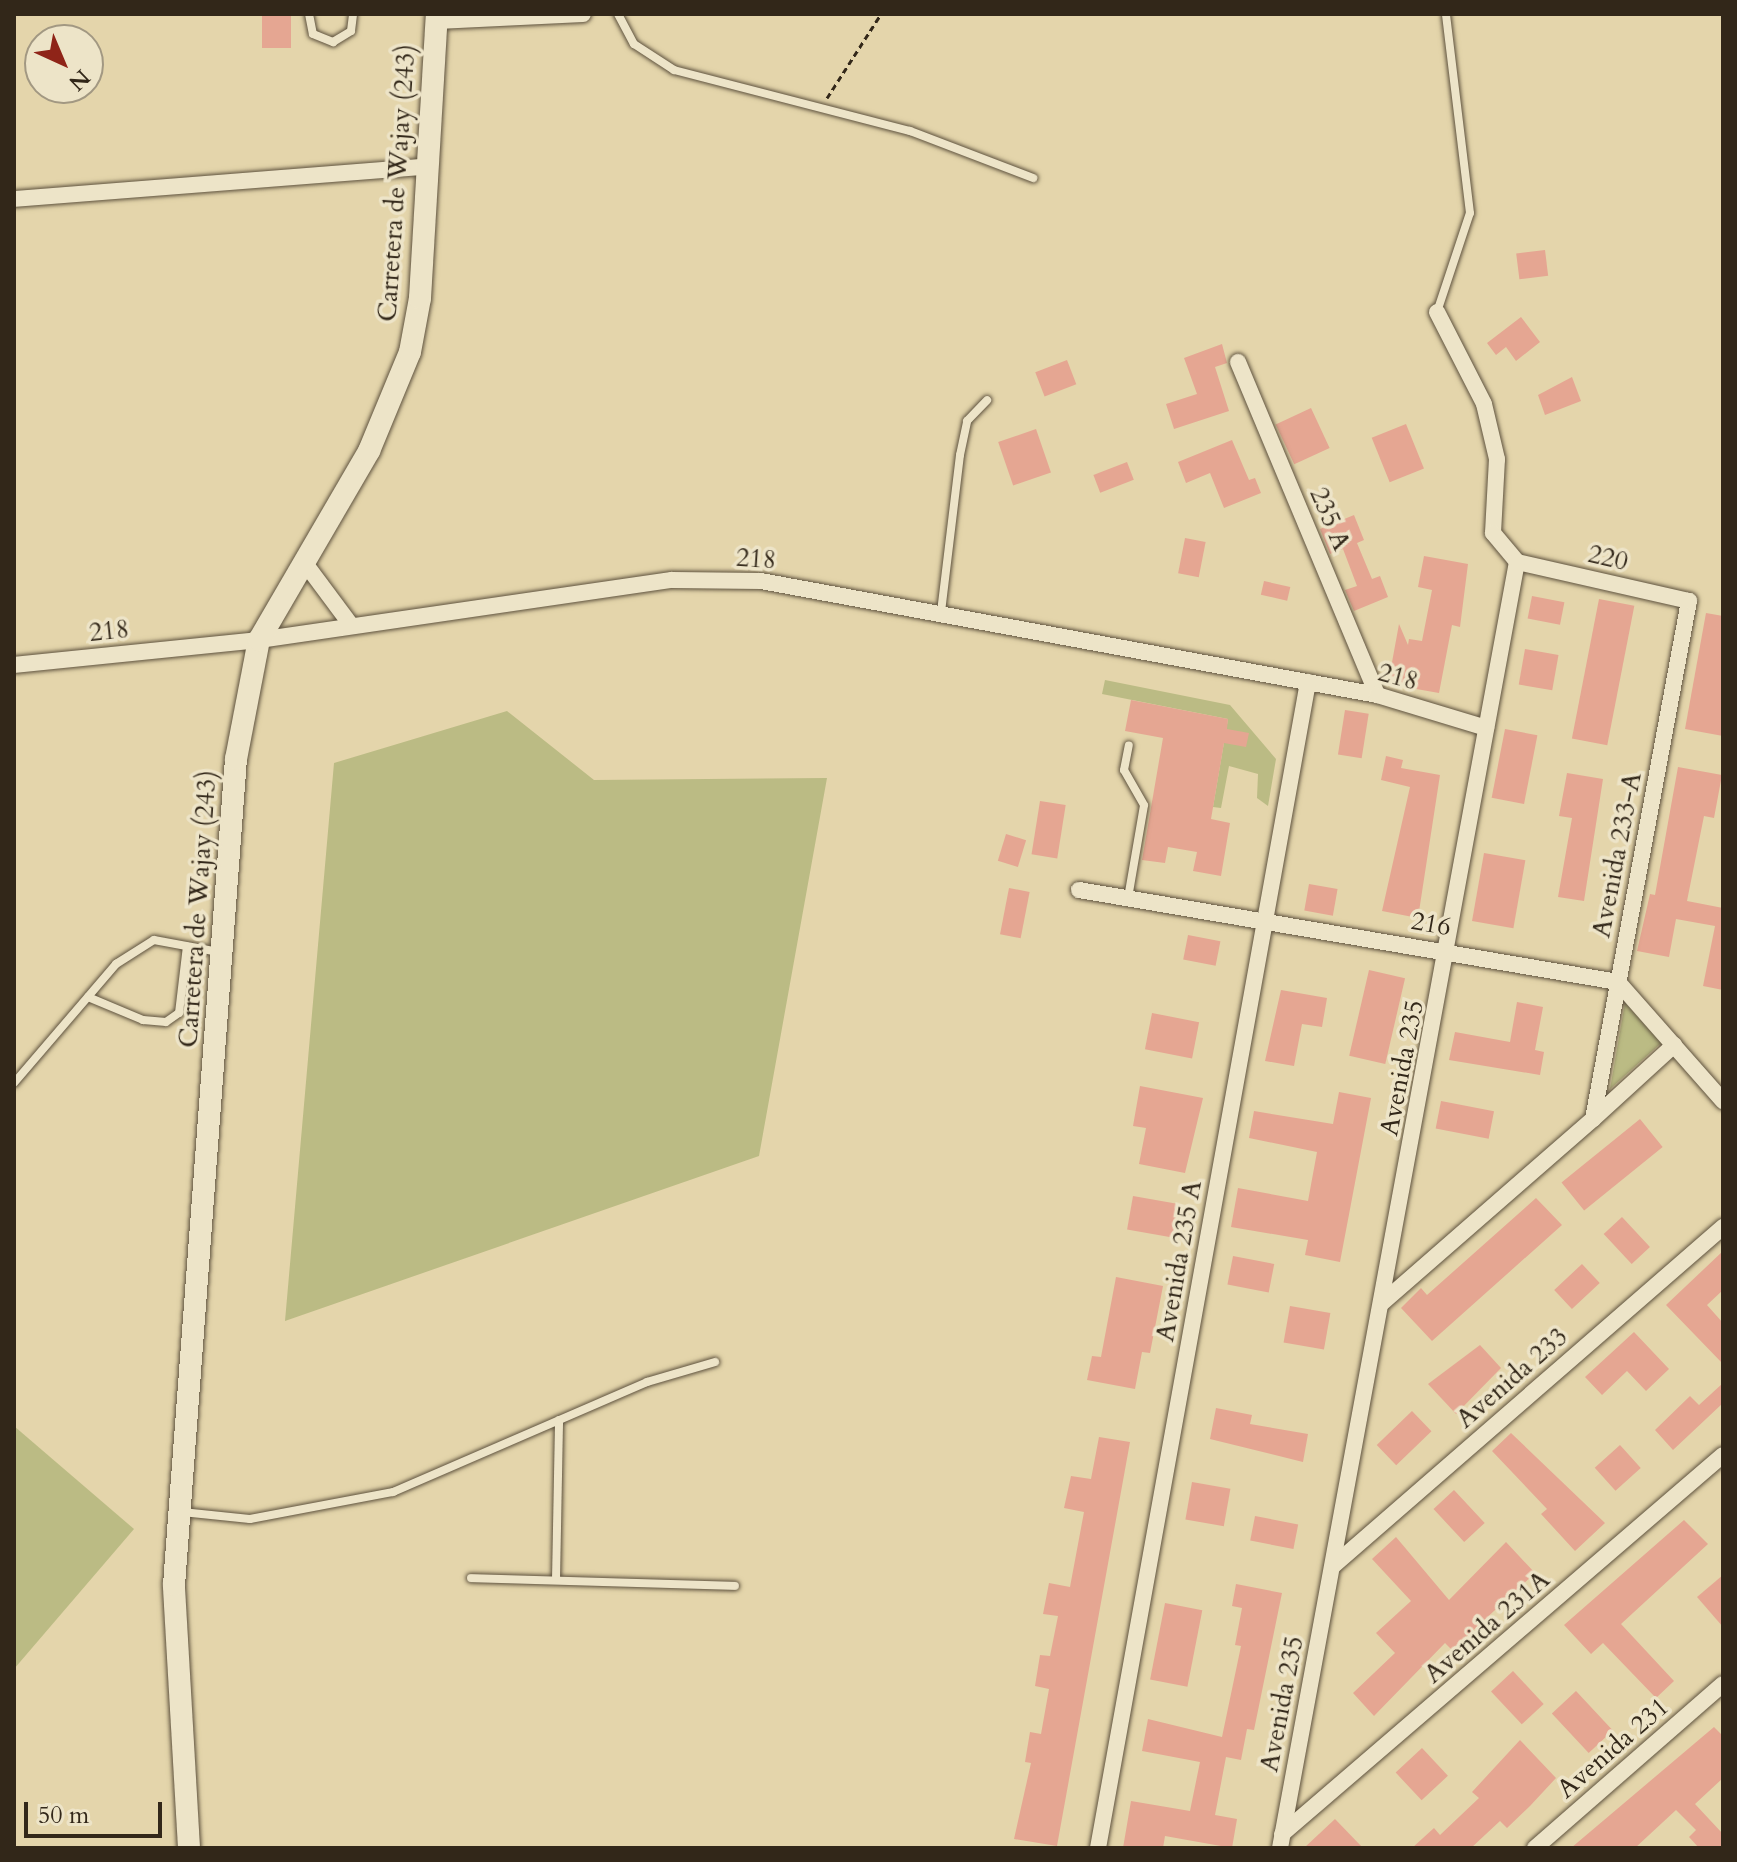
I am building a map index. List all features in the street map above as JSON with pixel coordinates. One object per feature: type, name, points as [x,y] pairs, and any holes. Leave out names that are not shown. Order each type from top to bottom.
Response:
[{"type":"main road","name":"Carretera de Wajay (243)","points":[[189,1848],[174,1585],[225,953],[236,759],[259,640],[386,416],[410,352],[420,298],[437,17]]},
{"type":"street","points":[[437,17],[583,14]]},
{"type":"street","points":[[14,199],[429,166]]},
{"type":"street","points":[[1437,312],[1484,404],[1497,459],[1493,533],[1517,562]]},
{"type":"street","name":"235 A","points":[[1238,362],[1377,695]]},
{"type":"street","points":[[304,562],[351,625]]},
{"type":"street","name":"220","points":[[1517,562],[1689,601]]},
{"type":"street","name":"Avenida 235","points":[[1281,1841],[1448,951],[1517,562]]},
{"type":"street","name":"218","points":[[14,665],[259,640],[672,580],[761,581],[1377,695],[1486,728]]},
{"type":"street","name":"Avenida 233-A","points":[[1593,1119],[1689,601]]},
{"type":"street","name":"Avenida 235 A","points":[[1098,1848],[1308,682]]},
{"type":"street","name":"216","points":[[1079,890],[1618,982]]},
{"type":"street","points":[[1618,982],[1723,1101]]},
{"type":"street","points":[[1382,1303],[1674,1045]]},
{"type":"street","name":"Avenida 233","points":[[1333,1566],[1723,1227]]},
{"type":"street","name":"Avenida 231A","points":[[1281,1841],[1723,1455]]},
{"type":"street","name":"Avenida 231","points":[[1535,1848],[1723,1684]]},
{"type":"lane","points":[[309,14],[313,34],[333,42],[351,31],[353,14]]},
{"type":"lane","points":[[618,14],[634,44],[674,70],[910,131],[1033,178]]},
{"type":"lane","points":[[1437,312],[1470,213],[1446,14]]},
{"type":"lane","points":[[941,612],[962,444],[967,421],[987,400]]},
{"type":"lane","points":[[1128,898],[1144,805],[1124,770],[1129,745]]},
{"type":"lane","points":[[14,1083],[116,964],[154,940],[225,953]]},
{"type":"lane","points":[[88,997],[143,1020],[166,1022],[179,1013],[187,946]]},
{"type":"lane","points":[[178,1512],[250,1519],[393,1492],[647,1382],[715,1362]]},
{"type":"lane","points":[[556,1580],[559,1420]]},
{"type":"lane","points":[[471,1578],[735,1586]]},
{"type":"path","points":[[818,109],[850,69],[881,14]]},
{"type":"green space","points":[[1105,680],[1230,705],[1276,759],[1268,806],[1257,798],[1258,774],[1229,766],[1221,808],[1213,807],[1228,719],[1102,694]]},
{"type":"green space","points":[[507,711],[594,780],[827,778],[759,1156],[285,1321],[334,763]]},
{"type":"green space","points":[[1625,1003],[1661,1043],[1610,1089]]},
{"type":"green space","points":[[14,1426],[134,1529],[14,1669]]},
{"type":"building","points":[[262,14],[291,14],[291,48],[262,48]]},
{"type":"building","points":[[1545,250],[1548,276],[1519,279],[1516,254]]},
{"type":"building","points":[[1521,317],[1540,342],[1516,361],[1506,347],[1496,355],[1487,343]]},
{"type":"building","points":[[1222,344],[1227,363],[1215,367],[1229,411],[1174,429],[1166,404],[1197,394],[1184,358]]},
{"type":"building","points":[[1067,360],[1076,384],[1045,396],[1035,372]]},
{"type":"building","points":[[1572,377],[1581,401],[1545,415],[1538,395]]},
{"type":"building","points":[[1311,408],[1330,448],[1294,464],[1276,424]]},
{"type":"building","points":[[1406,424],[1424,469],[1390,482],[1372,438]]},
{"type":"building","points":[[1036,429],[1051,472],[1013,486],[998,442]]},
{"type":"building","points":[[1232,440],[1249,480],[1255,478],[1261,493],[1224,508],[1210,473],[1186,483],[1178,462]]},
{"type":"building","points":[[1127,462],[1134,480],[1100,493],[1093,475]]},
{"type":"building","points":[[1354,515],[1364,540],[1357,543],[1372,579],[1380,576],[1388,597],[1354,611],[1345,590],[1357,586],[1343,549],[1330,554],[1320,529]]},
{"type":"building","points":[[1185,538],[1206,542],[1199,577],[1178,573]]},
{"type":"building","points":[[1424,556],[1468,564],[1460,627],[1452,625],[1439,693],[1388,684],[1399,624],[1408,645],[1409,639],[1422,641],[1432,590],[1418,587]]},
{"type":"building","points":[[1264,581],[1290,587],[1287,601],[1261,595]]},
{"type":"building","points":[[1532,596],[1564,602],[1560,625],[1528,619]]},
{"type":"building","points":[[1599,599],[1634,606],[1607,745],[1572,738]]},
{"type":"building","points":[[1706,613],[1723,616],[1723,736],[1685,729]]},
{"type":"building","points":[[1525,649],[1558,655],[1552,690],[1519,684]]},
{"type":"building","points":[[1131,700],[1228,719],[1227,729],[1249,733],[1246,747],[1224,743],[1211,819],[1230,823],[1221,876],[1193,871],[1197,852],[1168,847],[1165,863],[1142,860],[1163,738],[1125,731]]},
{"type":"building","points":[[1345,710],[1369,714],[1362,758],[1338,754]]},
{"type":"building","points":[[1505,729],[1537,735],[1524,804],[1492,798]]},
{"type":"building","points":[[1386,756],[1403,760],[1401,768],[1440,775],[1418,918],[1382,911],[1410,787],[1381,780]]},
{"type":"building","points":[[1678,767],[1722,775],[1714,818],[1704,816],[1687,901],[1723,908],[1723,990],[1703,986],[1715,926],[1676,919],[1669,957],[1637,951],[1650,894],[1655,895]]},
{"type":"building","points":[[1567,773],[1603,779],[1584,901],[1558,897],[1572,818],[1559,816]]},
{"type":"building","points":[[1040,801],[1066,805],[1057,858],[1032,854]]},
{"type":"building","points":[[1006,834],[1026,840],[1018,867],[998,861]]},
{"type":"building","points":[[1484,853],[1525,860],[1513,928],[1472,921]]},
{"type":"building","points":[[1309,884],[1338,889],[1333,916],[1304,911]]},
{"type":"building","points":[[1009,888],[1030,892],[1021,938],[1000,934]]},
{"type":"building","points":[[1188,935],[1220,941],[1216,966],[1183,960]]},
{"type":"building","points":[[1369,970],[1405,978],[1385,1064],[1349,1056]]},
{"type":"building","points":[[1281,990],[1327,998],[1322,1027],[1302,1024],[1294,1066],[1265,1061]]},
{"type":"building","points":[[1517,1002],[1543,1007],[1535,1050],[1544,1052],[1540,1075],[1449,1060],[1455,1032],[1510,1042]]},
{"type":"building","points":[[1152,1013],[1199,1022],[1192,1058],[1145,1049]]},
{"type":"building","points":[[1140,1086],[1203,1098],[1185,1173],[1139,1164],[1146,1128],[1133,1126]]},
{"type":"building","points":[[1339,1092],[1371,1098],[1340,1262],[1305,1255],[1308,1240],[1231,1227],[1238,1188],[1308,1201],[1317,1152],[1249,1138],[1254,1111],[1333,1124]]},
{"type":"building","points":[[1441,1101],[1494,1111],[1489,1139],[1436,1128]]},
{"type":"building","points":[[1640,1119],[1663,1147],[1584,1211],[1562,1183]]},
{"type":"building","points":[[1133,1196],[1178,1204],[1172,1237],[1127,1229]]},
{"type":"building","points":[[1536,1198],[1562,1225],[1432,1341],[1401,1308],[1421,1288],[1427,1295]]},
{"type":"building","points":[[1622,1217],[1650,1247],[1632,1264],[1604,1234]]},
{"type":"building","points":[[1723,1251],[1723,1290],[1707,1305],[1723,1323],[1723,1364],[1666,1305]]},
{"type":"building","points":[[1233,1256],[1274,1264],[1269,1292],[1227,1284]]},
{"type":"building","points":[[1582,1264],[1600,1283],[1572,1309],[1554,1290]]},
{"type":"building","points":[[1116,1277],[1163,1286],[1150,1353],[1142,1352],[1135,1389],[1087,1380],[1092,1356],[1101,1357]]},
{"type":"building","points":[[1290,1306],[1330,1313],[1324,1350],[1284,1342]]},
{"type":"building","points":[[1634,1332],[1669,1369],[1646,1391],[1627,1371],[1602,1395],[1585,1377]]},
{"type":"building","points":[[1480,1345],[1501,1368],[1456,1414],[1428,1384]]},
{"type":"building","points":[[1723,1383],[1723,1403],[1673,1450],[1655,1430],[1690,1396],[1699,1405]]},
{"type":"building","points":[[1216,1408],[1252,1415],[1250,1424],[1308,1434],[1303,1462],[1210,1439]]},
{"type":"building","points":[[1412,1411],[1431,1431],[1396,1465],[1377,1445]]},
{"type":"building","points":[[1511,1433],[1605,1523],[1575,1551],[1541,1514],[1547,1509],[1492,1451]]},
{"type":"building","points":[[1099,1437],[1130,1442],[1057,1846],[1014,1839],[1031,1763],[1025,1762],[1030,1732],[1041,1734],[1049,1689],[1035,1686],[1040,1655],[1050,1656],[1058,1616],[1043,1614],[1049,1583],[1070,1587],[1084,1512],[1064,1508],[1071,1476],[1091,1479]]},
{"type":"building","points":[[1620,1445],[1641,1468],[1615,1491],[1595,1468]]},
{"type":"building","points":[[1192,1482],[1230,1489],[1224,1526],[1185,1519]]},
{"type":"building","points":[[1454,1490],[1485,1523],[1464,1542],[1434,1509]]},
{"type":"building","points":[[1255,1516],[1298,1524],[1293,1549],[1250,1541]]},
{"type":"building","points":[[1684,1520],[1708,1544],[1621,1624],[1674,1681],[1656,1698],[1603,1643],[1591,1654],[1564,1625]]},
{"type":"building","points":[[1396,1537],[1449,1600],[1506,1542],[1535,1573],[1452,1650],[1445,1643],[1374,1716],[1353,1693],[1395,1653],[1376,1633],[1411,1601],[1372,1559]]},
{"type":"building","points":[[1723,1575],[1723,1627],[1697,1597]]},
{"type":"building","points":[[1236,1584],[1282,1593],[1254,1730],[1247,1729],[1241,1760],[1226,1757],[1215,1815],[1237,1819],[1232,1848],[1165,1836],[1163,1848],[1123,1848],[1131,1801],[1190,1811],[1200,1762],[1142,1751],[1148,1719],[1222,1737],[1241,1646],[1235,1645],[1242,1608],[1232,1606]]},
{"type":"building","points":[[1165,1603],[1202,1610],[1187,1687],[1150,1680]]},
{"type":"building","points":[[1513,1671],[1544,1704],[1522,1724],[1491,1691]]},
{"type":"building","points":[[1576,1691],[1613,1730],[1589,1753],[1552,1714]]},
{"type":"building","points":[[1714,1727],[1723,1736],[1723,1778],[1695,1804],[1723,1834],[1723,1848],[1699,1848],[1689,1837],[1696,1830],[1676,1810],[1635,1848],[1571,1848]]},
{"type":"building","points":[[1520,1740],[1556,1778],[1530,1806],[1507,1828],[1500,1821],[1471,1848],[1412,1848],[1434,1828],[1440,1835],[1479,1798],[1472,1792]]},
{"type":"building","points":[[1422,1748],[1448,1776],[1422,1800],[1396,1773]]},
{"type":"building","points":[[1335,1819],[1363,1848],[1304,1848]]}]
